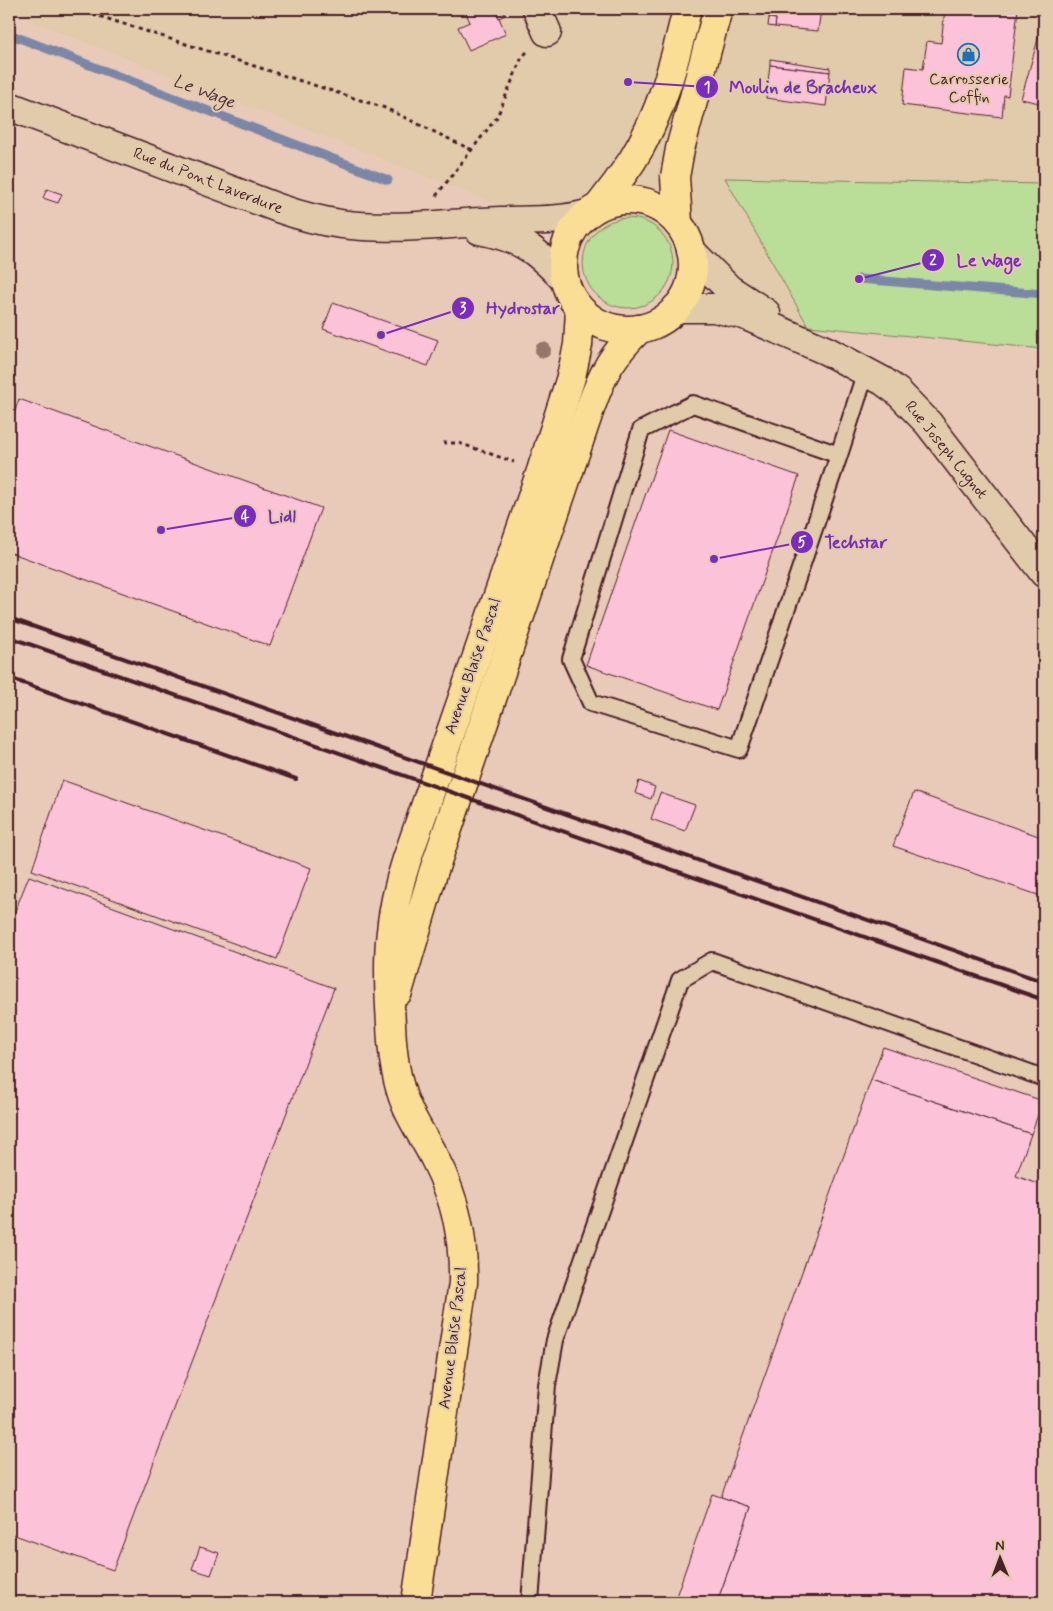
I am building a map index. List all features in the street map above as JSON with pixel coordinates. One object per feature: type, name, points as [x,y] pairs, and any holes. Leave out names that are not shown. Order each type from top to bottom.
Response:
[{"type":"main road","points":[[593,209],[613,201],[626,199],[645,202],[663,210],[678,223],[688,239],[692,251],[693,264],[692,278],[685,297],[668,316],[657,323],[639,329],[623,330],[607,327],[592,320],[580,310],[568,293],[562,268],[565,245],[575,225],[593,209],[632,161],[657,111],[673,66],[687,9]]},
{"type":"main road","points":[[678,223],[675,177],[680,148],[718,9]]},
{"type":"main road","name":"Avenue Blaise Pascal","points":[[416,1602],[463,1283],[463,1255],[452,1195],[435,1158],[413,1120],[399,1085],[391,1044],[388,966],[390,932],[401,875],[541,471],[571,378],[578,345],[580,310]]},
{"type":"main road","name":"Avenue Blaise Pascal","points":[[391,1025],[399,988],[430,881],[586,419],[599,384],[610,363],[623,345],[639,329]]},
{"type":"street","name":"Rue du Pont Laverdure","points":[[9,106],[278,208],[321,221],[356,225],[478,230],[506,236],[531,249],[563,278]]},
{"type":"street","name":"Rue du Pont Laverdure","points":[[413,226],[559,220],[593,209]]},
{"type":"street","name":"Rue Joseph Cugnot","points":[[692,251],[720,281],[741,298],[827,351]]},
{"type":"street","name":"Rue Joseph Cugnot","points":[[676,308],[714,308],[744,315],[827,351],[866,371],[898,392],[928,423],[1044,573]]},
{"type":"lane","points":[[839,455],[693,404],[641,430],[571,659],[591,703],[739,749],[839,455],[866,371]]},
{"type":"lane","points":[[530,1602],[547,1385],[555,1340],[680,980],[712,961],[1044,1078]]},
{"type":"path","points":[[77,9],[385,108],[472,150]]},
{"type":"path","points":[[413,226],[497,117],[522,56],[542,20]]},
{"type":"path","points":[[443,443],[460,443],[541,471]]},
{"type":"shaded area","points":[[9,12],[807,326],[1044,349],[1044,1602],[9,1602]]},
{"type":"green space","points":[[725,178],[1044,184],[1044,349],[808,326]]},
{"type":"green space","points":[[628,218],[645,221],[660,231],[670,246],[673,263],[670,280],[660,295],[645,305],[628,308],[611,305],[596,295],[586,280],[583,263],[586,246],[596,231],[611,221]]},
{"type":"building","points":[[464,9],[501,9],[496,11],[506,34],[469,50],[458,27],[470,22]]},
{"type":"building","points":[[502,9],[505,15],[499,18],[496,11]]},
{"type":"building","points":[[770,9],[821,9],[818,31],[775,27],[776,19],[769,18]]},
{"type":"building","name":"Carrosserie Coffin","points":[[945,9],[1018,9],[1008,96],[1004,95],[1002,117],[902,105],[906,67],[923,69],[927,41],[941,43]]},
{"type":"building","points":[[769,18],[776,19],[775,27],[768,26]]},
{"type":"building","points":[[1044,18],[1044,104],[1021,99]]},
{"type":"building","points":[[770,59],[830,68],[830,72],[770,65]]},
{"type":"building","points":[[770,65],[830,72],[826,106],[766,98]]},
{"type":"building","points":[[47,189],[62,194],[58,203],[43,198]]},
{"type":"building","points":[[333,303],[438,340],[428,366],[323,329]]},
{"type":"building","points":[[19,399],[321,508],[270,646],[9,552],[9,428]]},
{"type":"building","points":[[668,430],[799,476],[717,710],[586,665]]},
{"type":"building","points":[[62,780],[311,868],[277,959],[32,870]]},
{"type":"building","points":[[639,781],[655,787],[651,799],[635,793]]},
{"type":"building","points":[[914,792],[1044,838],[1044,897],[893,846]]},
{"type":"building","points":[[660,793],[695,805],[685,831],[651,819]]},
{"type":"building","points":[[29,876],[334,988],[113,1570],[9,1533],[9,926]]},
{"type":"building","points":[[883,1047],[1043,1101],[1031,1134],[871,1080]]},
{"type":"building","points":[[871,1080],[1031,1134],[1016,1176],[1044,1186],[1044,1602],[717,1602],[751,1507],[721,1497]]},
{"type":"building","points":[[712,1494],[751,1507],[717,1602],[674,1602]]},
{"type":"building","points":[[200,1547],[219,1553],[211,1575],[192,1569]]},
{"type":"waterway","name":"Le Wage","points":[[9,34],[388,180]]},
{"type":"waterway","name":"Le Wage","points":[[859,279],[1044,294]]},
{"type":"railway","points":[[9,618],[1044,982]]},
{"type":"railway","points":[[9,637],[1044,1000]]},
{"type":"railway","points":[[9,678],[296,779]]},
{"type":"place","name":"Carrosserie Coffin","points":[[969,55]]},
{"type":"place","name":"Moulin de Bracheux","points":[[628,82]]},
{"type":"place","name":"Le Wage","points":[[859,279]]},
{"type":"place","name":"Hydrostar","points":[[381,335]]},
{"type":"place","name":"Lidl","points":[[161,530]]},
{"type":"place","name":"Techstar","points":[[714,559]]}]
